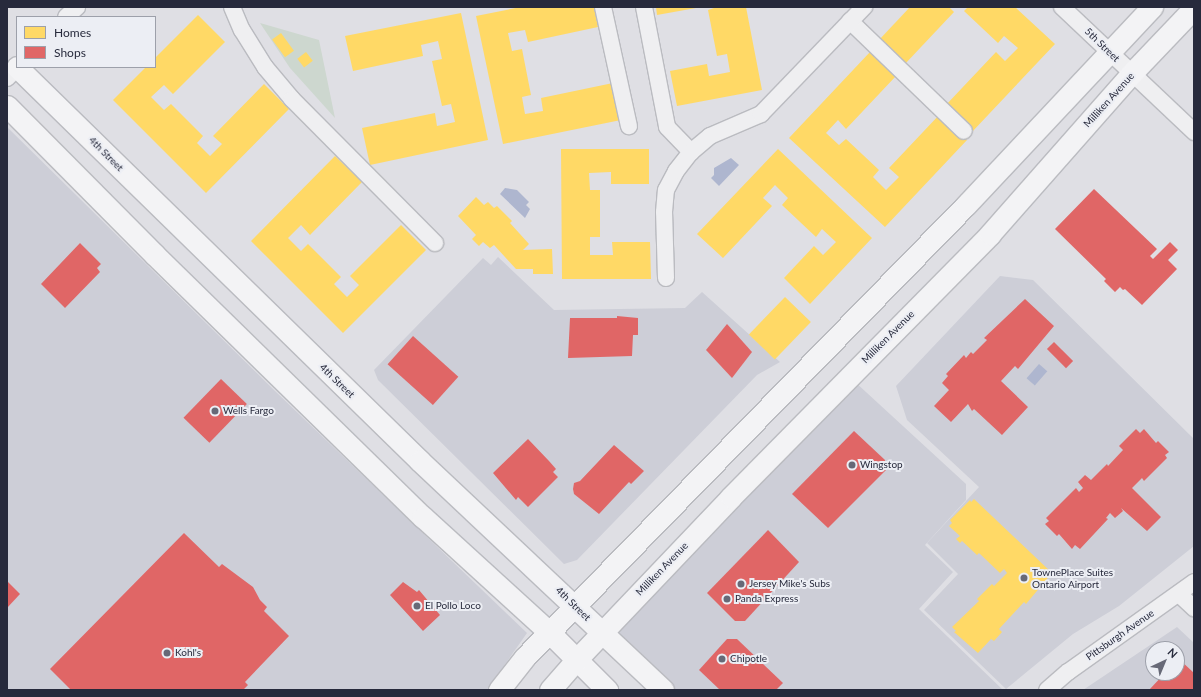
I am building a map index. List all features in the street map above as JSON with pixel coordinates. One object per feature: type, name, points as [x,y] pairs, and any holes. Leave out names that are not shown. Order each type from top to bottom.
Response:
[{"type":"main road","points":[[499,690],[524,657],[550,633],[966,205],[1152,7]]},
{"type":"main road","name":"Milliken Avenue","points":[[550,690],[602,632],[990,234],[1132,73],[1194,8]]},
{"type":"main road","name":"4th Street","points":[[7,57],[16,66]]},
{"type":"main road","name":"4th Street","points":[[18,68],[392,434],[663,690]]},
{"type":"main road","points":[[7,106],[155,255],[423,517],[550,633],[607,690]]},
{"type":"street","points":[[67,16],[77,7]]},
{"type":"street","points":[[232,7],[242,30],[265,67],[292,99],[436,243]]},
{"type":"street","points":[[603,7],[629,126]]},
{"type":"street","points":[[644,7],[667,127],[691,152]]},
{"type":"street","points":[[666,278],[663,234],[666,190],[676,171],[691,152],[710,136],[761,114],[864,7]]},
{"type":"street","name":"5th Street","points":[[1062,7],[1194,132]]},
{"type":"street","points":[[850,21],[964,131]]},
{"type":"street","points":[[7,78],[16,68]]},
{"type":"street","name":"Pittsburgh Avenue","points":[[1047,690],[1068,672],[1194,582]]},
{"type":"street","points":[[1179,594],[1194,608]]},
{"type":"shaded area","points":[[260,23],[319,40],[335,118],[290,68]]},
{"type":"shaded area","points":[[7,127],[275,391],[527,633],[487,690],[7,690]]},
{"type":"shaded area","points":[[498,257],[554,310],[685,308],[702,292],[780,362],[757,375],[577,560],[564,564],[378,380],[374,370],[483,258],[491,265]]},
{"type":"shaded area","points":[[1000,276],[1033,280],[1194,439],[1194,546],[1119,606],[1073,634],[1006,689],[924,610],[958,574],[927,543],[979,487],[907,420],[896,386]]},
{"type":"shaded area","points":[[854,381],[966,484],[966,500],[925,545],[953,572],[919,609],[1003,690],[675,690],[616,632]]},
{"type":"shaded area","points":[[1177,627],[1194,643],[1194,690],[1083,690],[1145,648],[1145,681],[1185,681],[1185,641],[1156,641]]},
{"type":"water","points":[[731,158],[739,165],[719,186],[711,178],[714,175],[714,168]]},
{"type":"water","points":[[505,188],[517,190],[529,202],[526,205],[530,209],[525,218],[500,194]]},
{"type":"water","points":[[1039,364],[1047,371],[1035,386],[1027,378]]},
{"type":"building: Homes","points":[[521,7],[594,7],[598,27],[528,42],[525,30],[508,33],[512,51],[522,49],[531,95],[522,97],[525,114],[543,111],[541,98],[613,83],[621,120],[503,144],[476,16]]},
{"type":"building: Homes","points":[[656,7],[696,7],[696,8],[657,15]]},
{"type":"building: Homes","points":[[717,7],[746,7],[762,90],[677,106],[670,71],[707,64],[709,76],[730,72],[727,54],[717,56],[708,10]]},
{"type":"building: Homes","points":[[910,7],[949,7],[954,12],[905,64],[879,40]]},
{"type":"building: Homes","points":[[968,7],[1015,7],[1055,44],[972,132],[945,106],[996,52],[1005,61],[1018,48],[1004,36],[998,43],[964,11]]},
{"type":"building: Homes","points":[[461,13],[488,140],[370,165],[362,128],[435,113],[437,126],[455,122],[451,104],[442,106],[432,61],[442,59],[438,41],[421,45],[423,56],[353,71],[345,36]]},
{"type":"building: Homes","points":[[198,15],[225,42],[173,94],[164,85],[151,97],[164,110],[171,104],[203,136],[197,143],[210,156],[222,144],[213,136],[264,84],[289,109],[206,193],[113,100],[145,68],[156,68],[156,57]]},
{"type":"building: Homes","points":[[281,33],[294,51],[285,57],[272,39]]},
{"type":"building: Homes","points":[[306,52],[313,61],[304,67],[297,59]]},
{"type":"building: Homes","points":[[870,52],[896,76],[846,129],[838,120],[826,133],[839,145],[846,139],[879,170],[873,177],[886,190],[899,177],[889,168],[940,114],[967,140],[885,227],[789,138]]},
{"type":"building: Homes","points":[[561,149],[649,149],[649,184],[611,184],[611,172],[589,173],[590,190],[600,190],[600,237],[590,237],[590,255],[613,255],[612,242],[650,242],[651,279],[562,279]]},
{"type":"building: Homes","points":[[778,149],[872,238],[810,304],[784,278],[814,246],[823,255],[836,242],[822,229],[816,237],[782,205],[788,198],[775,185],[763,198],[772,206],[723,258],[697,234]]},
{"type":"building: Homes","points":[[335,156],[362,182],[310,235],[301,225],[288,238],[301,251],[308,244],[341,277],[334,284],[347,297],[359,285],[350,276],[401,225],[426,250],[343,333],[251,241]]},
{"type":"building: Homes","points":[[476,197],[484,205],[488,202],[494,208],[497,206],[512,221],[510,223],[529,244],[523,250],[552,249],[553,274],[533,274],[533,269],[516,269],[494,245],[490,248],[483,242],[479,246],[472,239],[476,235],[458,216]]},
{"type":"building: Homes","points":[[785,297],[811,322],[775,359],[749,334]]},
{"type":"building: Homes","name":"TownePlace Suites Ontario Airport","points":[[974,499],[1052,573],[1026,604],[1024,602],[999,629],[1002,632],[994,641],[991,639],[978,653],[954,632],[956,631],[952,627],[979,601],[977,599],[992,584],[994,586],[1007,573],[1004,569],[1000,573],[979,553],[977,555],[962,541],[960,543],[956,539],[960,536],[949,526],[952,523],[950,520],[970,500],[971,502]]},
{"type":"building: Shops","points":[[1094,189],[1157,249],[1150,256],[1153,259],[1170,242],[1178,250],[1168,260],[1177,269],[1142,305],[1125,289],[1123,290],[1120,287],[1115,292],[1104,281],[1106,279],[1055,229]]},
{"type":"building: Shops","points":[[80,243],[101,264],[97,268],[100,272],[65,308],[41,284]]},
{"type":"building: Shops","points":[[1025,299],[1054,326],[1018,369],[1015,366],[1001,381],[1028,407],[1002,435],[974,409],[972,411],[968,404],[951,422],[934,406],[949,390],[942,383],[948,376],[946,374],[964,355],[966,358],[971,352],[973,354],[987,340],[984,338]]},
{"type":"building: Shops","points":[[617,316],[638,318],[638,335],[633,335],[632,356],[568,358],[570,318],[617,318]]},
{"type":"building: Shops","points":[[727,324],[752,352],[732,378],[706,350]]},
{"type":"building: Shops","points":[[413,336],[458,377],[433,405],[388,364]]},
{"type":"building: Shops","points":[[1054,342],[1073,361],[1066,368],[1047,349]]},
{"type":"building: Shops","name":"Wells Fargo","points":[[221,379],[247,404],[209,443],[183,418]]},
{"type":"building: Shops","points":[[1136,429],[1140,433],[1144,429],[1156,443],[1158,441],[1169,452],[1165,455],[1167,458],[1144,481],[1142,478],[1132,488],[1161,517],[1147,531],[1121,508],[1123,511],[1115,518],[1110,513],[1106,518],[1108,519],[1080,549],[1075,545],[1072,549],[1059,534],[1057,536],[1045,524],[1049,521],[1046,518],[1076,488],[1079,492],[1083,488],[1078,482],[1085,475],[1091,480],[1107,464],[1108,466],[1123,450],[1119,446]]},
{"type":"building: Shops","points":[[854,431],[885,460],[886,470],[828,528],[792,494]]},
{"type":"building: Shops","points":[[528,439],[556,469],[553,472],[558,477],[528,507],[518,497],[516,500],[493,473]]},
{"type":"building: Shops","points":[[614,445],[644,471],[631,484],[629,482],[599,514],[574,494],[574,483],[580,481]]},
{"type":"building: Shops","points":[[768,530],[799,562],[745,621],[735,621],[707,593]]},
{"type":"building: Shops","points":[[184,533],[219,567],[222,564],[253,587],[260,600],[267,607],[264,611],[289,636],[245,682],[248,685],[243,690],[71,690],[50,669]]},
{"type":"building: Shops","points":[[7,581],[20,594],[7,608]]},
{"type":"building: Shops","name":"El Pollo Loco","points":[[403,582],[417,592],[419,590],[440,615],[423,631],[390,595]]},
{"type":"building: Shops","points":[[727,639],[737,639],[783,683],[776,690],[720,690],[699,670]]},
{"type":"building: Shops","points":[[1185,665],[1194,673],[1194,690],[1149,690],[1157,681],[1185,681]]},
{"type":"place","name":"Wells Fargo","points":[[215,411]]},
{"type":"place","name":"Wingstop","points":[[852,465]]},
{"type":"place","name":"TownePlace Suites Ontario Airport","points":[[1024,578]]},
{"type":"place","name":"Jersey Mike's Subs","points":[[741,584]]},
{"type":"place","name":"Panda Express","points":[[727,599]]},
{"type":"place","name":"El Pollo Loco","points":[[417,606]]},
{"type":"place","name":"Kohl's","points":[[167,653]]},
{"type":"place","name":"Chipotle","points":[[722,659]]}]
